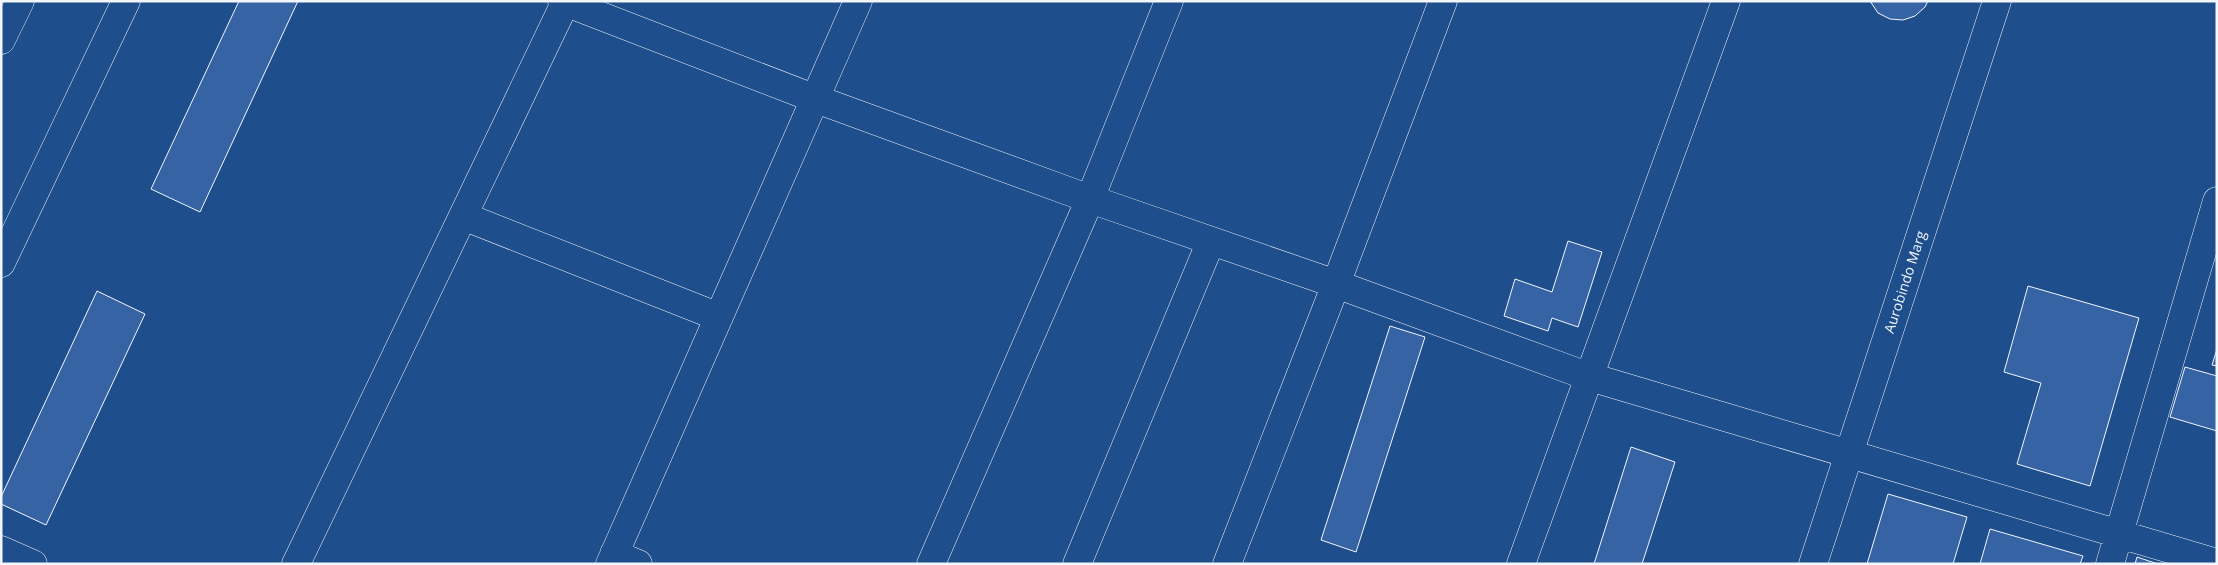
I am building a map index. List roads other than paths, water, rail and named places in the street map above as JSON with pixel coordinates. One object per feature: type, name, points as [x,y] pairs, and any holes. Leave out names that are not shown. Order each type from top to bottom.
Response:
[{"type":"street","points":[[1,40],[20,1]]},
{"type":"street","points":[[1,263],[126,1]]},
{"type":"street","points":[[621,561],[719,317],[858,1]]},
{"type":"street","points":[[931,564],[1090,199],[1169,1]]},
{"type":"street","points":[[1227,564],[1443,1]]},
{"type":"street","points":[[1521,564],[1726,1]]},
{"type":"street","name":"Aurobindo Marg","points":[[1813,564],[1997,1]]},
{"type":"street","points":[[296,564],[565,2],[816,99],[1090,199],[1336,284],[1590,377],[2217,563]]},
{"type":"street","points":[[2110,564],[2217,201]]},
{"type":"street","points":[[463,216],[719,317]]},
{"type":"street","points":[[1077,564],[1211,241]]},
{"type":"street","points":[[1,550],[33,564]]}]
